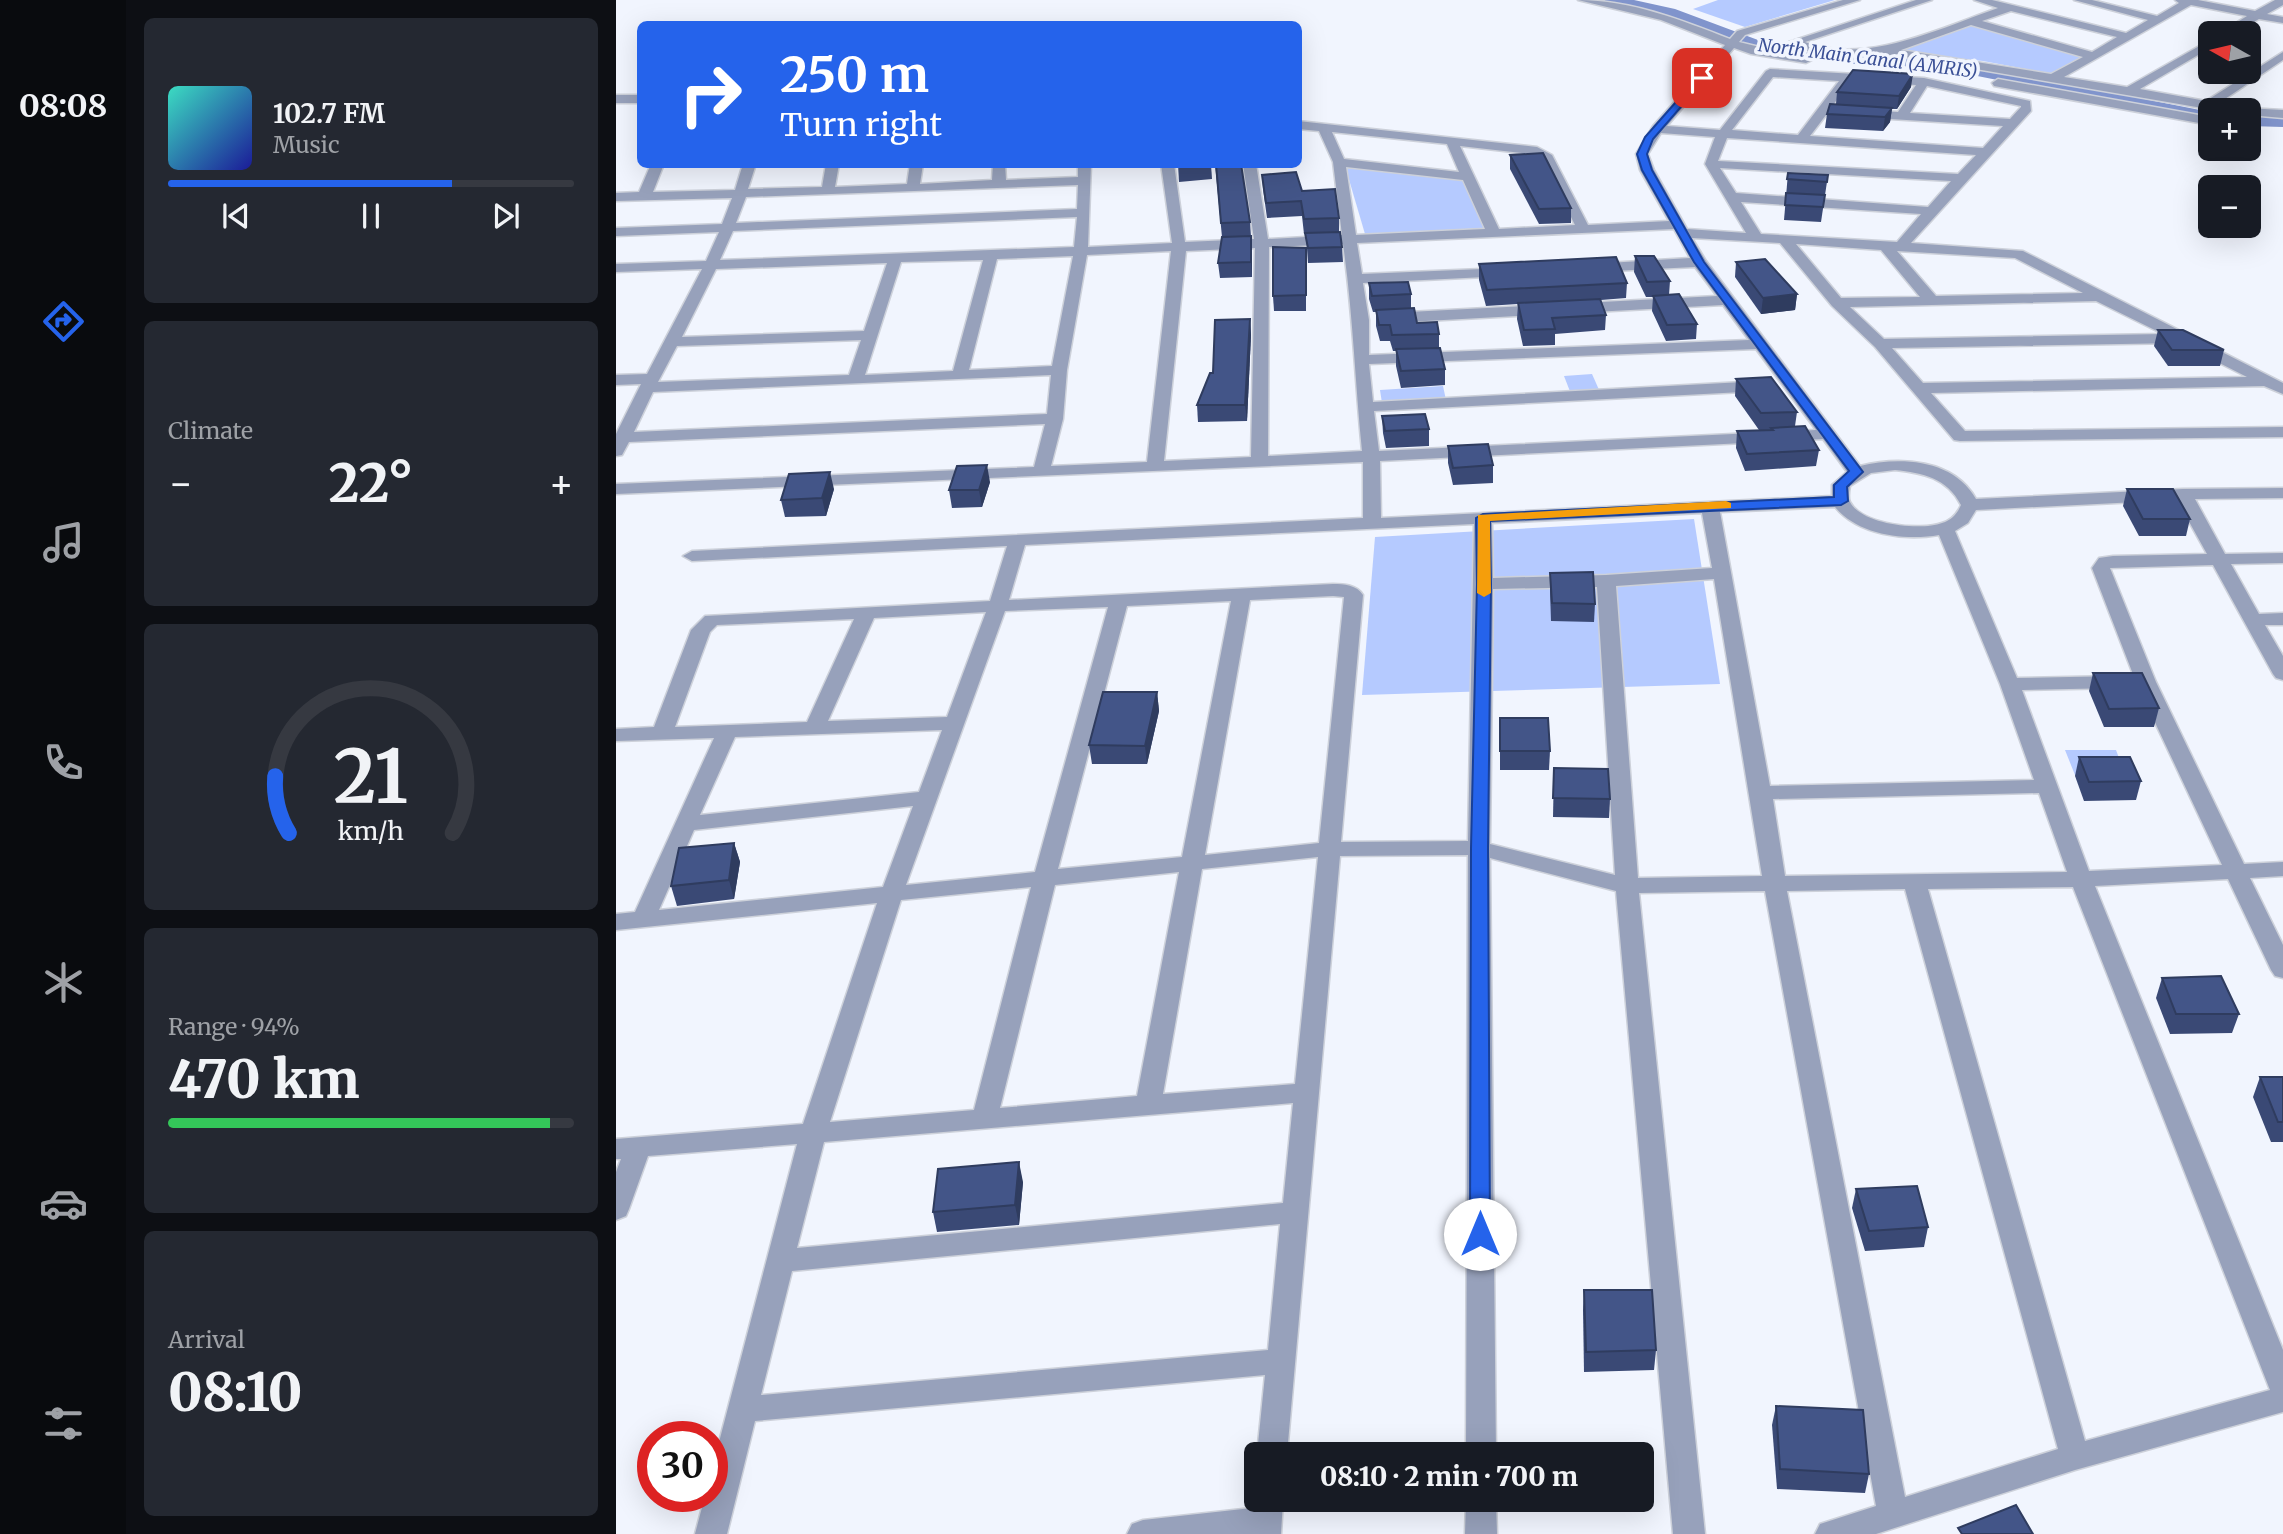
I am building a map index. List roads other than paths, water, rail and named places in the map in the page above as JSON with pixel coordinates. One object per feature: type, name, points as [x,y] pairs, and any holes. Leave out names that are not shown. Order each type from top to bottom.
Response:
[{"type":"street","points":[[1583,0],[1664,17],[1782,58],[1859,64]]},
{"type":"street","points":[[1855,0],[1735,40],[1657,129],[1642,154],[1647,170],[1699,262],[1856,472]]},
{"type":"street","points":[[1927,0],[1795,42],[1803,46],[1843,51],[1883,51],[2198,103]]},
{"type":"street","points":[[1979,0],[2125,36]]},
{"type":"street","points":[[2079,0],[2156,19]]},
{"type":"street","points":[[2247,21],[2283,0]]},
{"type":"street","points":[[2053,78],[2187,1],[2283,20]]},
{"type":"street","points":[[1883,51],[2009,8]]},
{"type":"street","points":[[1972,22],[2094,56]]},
{"type":"street","points":[[2129,91],[2198,50]]},
{"type":"street","points":[[2218,98],[2283,55]]},
{"type":"street","points":[[1909,67],[2198,119]]},
{"type":"street","points":[[1755,236],[1711,164],[1713,151],[1723,135],[1770,73],[1924,82],[2026,104],[2027,108],[1902,246]]},
{"type":"street","points":[[1801,140],[1847,76]]},
{"type":"street","points":[[1902,116],[1924,82]]},
{"type":"street","points":[[616,100],[637,99]]},
{"type":"street","points":[[1822,111],[2011,123]]},
{"type":"street","points":[[2261,112],[2283,114]]},
{"type":"street","points":[[1302,125],[1532,150],[1546,155],[1583,228]]},
{"type":"street","points":[[1323,128],[1339,162],[1361,320],[1361,360],[1371,458],[1372,523]]},
{"type":"street","points":[[1657,129],[1985,152]]},
{"type":"street","points":[[1452,141],[1494,233]]},
{"type":"street","points":[[1339,162],[1468,177]]},
{"type":"street","points":[[1711,164],[1964,178]]},
{"type":"street","points":[[644,197],[656,168]]},
{"type":"street","points":[[621,436],[712,267],[749,168]]},
{"type":"street","points":[[828,191],[833,168]]},
{"type":"street","points":[[913,188],[916,168]]},
{"type":"street","points":[[999,168],[999,184]]},
{"type":"street","points":[[1041,472],[1055,419],[1059,370],[1081,251],[1084,168]]},
{"type":"street","points":[[1155,467],[1179,246],[1168,168]]},
{"type":"street","points":[[1250,168],[1262,243],[1259,462]]},
{"type":"street","points":[[616,197],[1085,181]]},
{"type":"street","points":[[1731,197],[1931,211]]},
{"type":"street","points":[[616,232],[1084,213]]},
{"type":"street","points":[[616,268],[712,267],[1583,228],[1681,229],[2018,254],[2283,389]]},
{"type":"street","points":[[1783,237],[1837,303],[1880,344],[1960,436],[2283,432]]},
{"type":"street","points":[[1884,244],[1932,301]]},
{"type":"street","points":[[960,374],[991,255]]},
{"type":"street","points":[[855,380],[895,259]]},
{"type":"street","points":[[1575,268],[1699,262]]},
{"type":"street","points":[[1355,279],[1520,271]]},
{"type":"street","points":[[1837,303],[2098,297]]},
{"type":"street","points":[[1361,320],[1726,300]]},
{"type":"street","points":[[673,342],[870,335]]},
{"type":"street","points":[[1880,344],[2186,338]]},
{"type":"street","points":[[1361,360],[1760,344]]},
{"type":"street","points":[[616,380],[650,383],[855,380],[1059,370]]},
{"type":"street","points":[[1918,388],[2267,381]]},
{"type":"street","points":[[1366,407],[1792,384]]},
{"type":"street","points":[[621,436],[1055,419]]},
{"type":"street","points":[[616,489],[1371,458],[1829,434]]},
{"type":"street","points":[[1895,465],[1936,472],[1964,490],[1970,505],[1961,520],[1945,527],[1907,531],[1867,522],[1851,512],[1841,501],[1841,485],[1856,472],[1895,465]]},
{"type":"street","points":[[1970,505],[2183,494],[2283,493]]},
{"type":"street","points":[[2183,494],[2283,674]]},
{"type":"street","points":[[692,556],[1841,501]]},
{"type":"street","points":[[1710,506],[1775,886],[1893,1514]]},
{"type":"street","points":[[1481,1442],[1479,848],[1483,518]]},
{"type":"street","points":[[1945,527],[2010,684],[2081,880],[2283,1386]]},
{"type":"street","points":[[711,1534],[813,1133],[892,894],[999,606],[1018,540]]},
{"type":"street","points":[[2283,558],[2113,561],[2101,565],[2146,682],[2283,970]]},
{"type":"street","points":[[1484,584],[1606,581],[1723,573]]},
{"type":"street","points":[[1606,581],[1627,886],[1689,1534]]},
{"type":"street","points":[[662,733],[701,630],[707,622],[1334,590],[1345,590],[1353,595],[1273,1442]]},
{"type":"street","points":[[1148,1105],[1241,595]]},
{"type":"street","points":[[985,1118],[1045,878],[1119,601]]},
{"type":"street","points":[[815,728],[867,612]]},
{"type":"street","points":[[2253,620],[2283,619]]},
{"type":"street","points":[[2010,684],[2146,682]]},
{"type":"street","points":[[616,735],[955,723]]},
{"type":"street","points":[[643,919],[727,731]]},
{"type":"street","points":[[1761,793],[2046,786]]},
{"type":"street","points":[[685,824],[927,798]]},
{"type":"street","points":[[616,922],[1330,849],[1479,848],[1627,886],[2081,880],[2283,869]]},
{"type":"street","points":[[1915,883],[2075,1457]]},
{"type":"street","points":[[616,1209],[627,1149],[1307,1091]]},
{"type":"street","points":[[780,1261],[1296,1212]]},
{"type":"street","points":[[743,1409],[1281,1361]]},
{"type":"street","points":[[1831,1534],[2075,1457],[2283,1399]]},
{"type":"street","points":[[1481,1512],[1481,1534]]},
{"type":"street","points":[[1143,1534],[1266,1518]]},
{"type":"waterway","name":"North Main Canal (AMRIS)","points":[[1612,0],[1670,12],[1753,44],[1785,51],[1835,58],[1937,63],[2198,115]]},
{"type":"waterway","name":"North Main Canal (AMRIS)","points":[[2261,121],[2283,122]]}]
